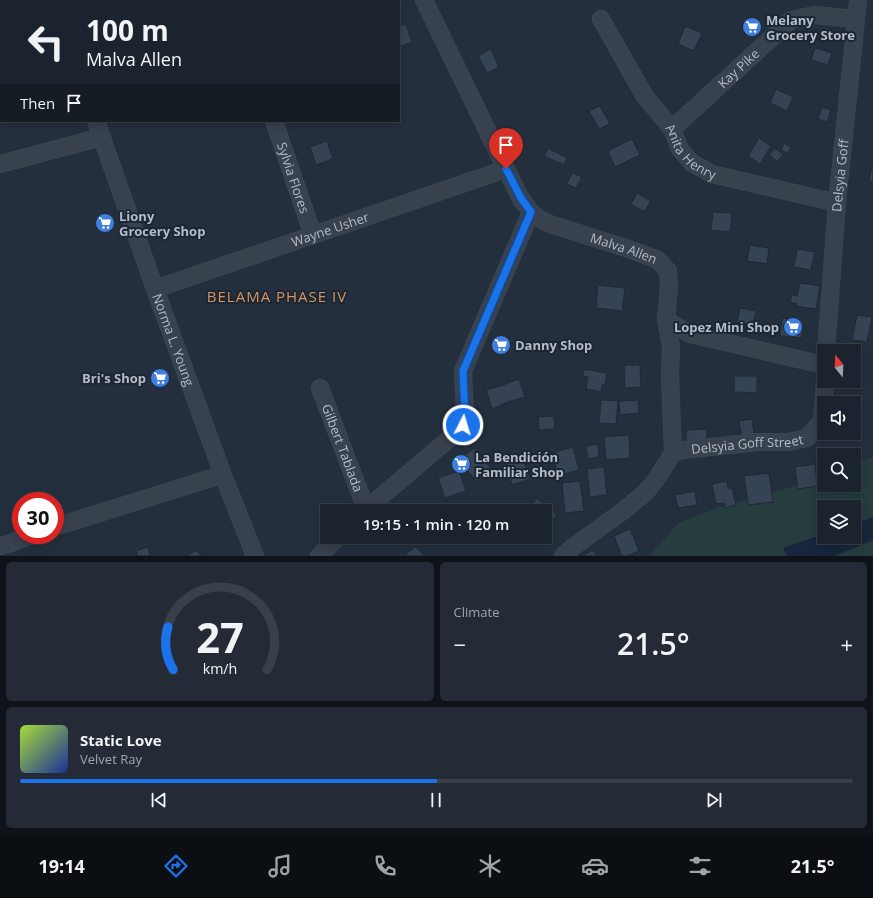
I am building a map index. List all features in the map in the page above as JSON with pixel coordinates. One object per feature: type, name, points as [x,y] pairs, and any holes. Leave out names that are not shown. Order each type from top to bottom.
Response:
[{"type":"street","name":"Malva Allen","points":[[424,0],[506,169],[521,198],[531,212],[550,224],[632,250],[658,260],[668,271],[669,286],[666,320],[671,346],[670,374],[673,453]]},
{"type":"street","name":"Delsyia Goff","points":[[827,344],[837,204],[858,0]]},
{"type":"street","name":"Kay Pike","points":[[672,129],[791,20],[814,14],[856,19]]},
{"type":"street","name":"Anita Henry","points":[[601,19],[644,95],[672,129],[680,149],[692,163],[712,174],[837,204]]},
{"type":"street","name":"Norma L. Young","points":[[96,122],[155,289],[223,475],[255,556]]},
{"type":"street","name":"Sylvia Flores","points":[[274,122],[313,235]]},
{"type":"street","points":[[0,164],[102,137]]},
{"type":"street","name":"Wayne Usher","points":[[155,289],[506,169]]},
{"type":"street","points":[[372,504],[457,432],[463,425],[465,417],[463,371],[531,212]]},
{"type":"street","points":[[666,320],[690,334],[817,363]]},
{"type":"street","name":"Gilbert Tablada","points":[[320,388],[363,504]]},
{"type":"street","name":"Delsyia Goff Street","points":[[673,453],[683,450],[758,442],[788,442],[807,438],[822,421],[824,388]]},
{"type":"street","points":[[563,556],[646,492],[658,478],[673,453]]},
{"type":"street","points":[[64,525],[223,475]]},
{"type":"street","points":[[7,549],[16,544]]},
{"type":"street","points":[[319,556],[331,544]]},
{"type":"green space","points":[[873,457],[873,517],[861,521],[861,500],[817,500],[817,536],[784,548],[787,556],[649,556],[678,523],[717,508],[792,487],[817,478],[817,492],[861,492],[861,461]]},
{"type":"green space","points":[[873,540],[873,556],[834,556],[872,541]]},
{"type":"water","points":[[873,517],[873,540],[834,556],[787,556],[783,548],[817,536],[817,544],[861,544],[861,521]]},
{"type":"building","points":[[406,24],[412,42],[400,47],[400,26]]},
{"type":"building","points":[[685,26],[702,33],[694,51],[678,44]]},
{"type":"building","points":[[815,48],[832,53],[828,65],[811,60]]},
{"type":"building","points":[[491,49],[499,67],[487,73],[478,56]]},
{"type":"building","points":[[776,89],[793,97],[787,111],[770,103]]},
{"type":"building","points":[[600,106],[610,124],[599,129],[589,111]]},
{"type":"building","points":[[822,107],[831,110],[827,122],[818,119]]},
{"type":"building","points":[[759,138],[771,146],[760,164],[748,156]]},
{"type":"building","points":[[632,139],[640,155],[615,167],[608,151]]},
{"type":"building","points":[[327,141],[333,159],[316,165],[310,147]]},
{"type":"building","points":[[784,143],[791,147],[788,153],[781,150]]},
{"type":"building","points":[[548,148],[567,158],[564,165],[544,156]]},
{"type":"building","points":[[775,148],[783,155],[777,161],[769,155]]},
{"type":"building","points":[[873,166],[873,182],[869,181]]},
{"type":"building","points":[[572,173],[582,177],[576,188],[567,184]]},
{"type":"building","points":[[637,193],[651,201],[644,212],[631,204]]},
{"type":"building","points":[[713,212],[732,213],[730,232],[711,230]]},
{"type":"building","points":[[750,245],[769,248],[767,264],[747,261]]},
{"type":"building","points":[[797,249],[815,252],[811,270],[794,267]]},
{"type":"building","points":[[800,283],[820,286],[816,309],[796,306],[796,303],[790,303],[792,295],[797,296]]},
{"type":"building","points":[[598,285],[625,288],[622,311],[596,308]]},
{"type":"building","points":[[740,308],[756,311],[753,325],[737,322]]},
{"type":"building","points":[[857,315],[872,317],[867,342],[852,340]]},
{"type":"building","points":[[782,318],[804,321],[802,338],[780,336]]},
{"type":"building","points":[[624,365],[640,365],[641,387],[625,388]]},
{"type":"building","points":[[584,369],[607,373],[605,385],[602,385],[601,392],[586,389],[588,377],[583,376]]},
{"type":"building","points":[[734,376],[757,376],[757,393],[734,392]]},
{"type":"building","points":[[519,379],[525,397],[492,409],[486,390]]},
{"type":"building","points":[[601,400],[618,401],[616,424],[599,423]]},
{"type":"building","points":[[638,400],[639,413],[620,415],[619,401]]},
{"type":"building","points":[[554,416],[555,429],[539,430],[538,417]]},
{"type":"building","points":[[752,419],[754,434],[742,437],[739,421]]},
{"type":"building","points":[[707,429],[707,445],[687,446],[686,430]]},
{"type":"building","points":[[629,435],[630,458],[606,460],[604,437]]},
{"type":"building","points":[[598,444],[599,457],[588,459],[586,446]]},
{"type":"building","points":[[573,447],[579,470],[558,476],[552,453]]},
{"type":"building","points":[[474,448],[491,469],[476,481],[459,460]]},
{"type":"building","points":[[514,459],[516,464],[524,461],[530,479],[512,485],[506,467],[508,466],[507,461]]},
{"type":"building","points":[[815,464],[817,486],[798,489],[795,467]]},
{"type":"building","points":[[604,467],[607,495],[590,497],[587,469]]},
{"type":"building","points":[[459,471],[466,491],[445,498],[438,478]]},
{"type":"building","points":[[769,473],[773,502],[748,505],[744,476]]},
{"type":"building","points":[[580,481],[584,511],[565,513],[562,483]]},
{"type":"building","points":[[727,481],[728,488],[732,488],[736,505],[725,508],[724,503],[716,504],[712,484]]},
{"type":"building","points":[[695,491],[697,505],[678,508],[675,495]]},
{"type":"building","points":[[537,498],[544,504],[532,504]]},
{"type":"building","points":[[552,511],[557,515],[552,521]]},
{"type":"building","points":[[630,529],[639,551],[627,556],[622,556],[614,536]]},
{"type":"building","points":[[416,546],[424,556],[404,556]]},
{"type":"building","points":[[148,547],[150,556],[138,556],[136,551]]},
{"type":"building","points":[[197,550],[201,556],[186,556]]},
{"type":"building","points":[[593,550],[596,556],[582,556]]},
{"type":"place","name":"Melany Grocery Store","points":[[752,27]]},
{"type":"place","name":"Liony Grocery Shop","points":[[105,223]]},
{"type":"place","name":"Lopez Mini Shop","points":[[793,327]]},
{"type":"place","name":"Danny Shop","points":[[501,345]]},
{"type":"place","name":"Bri's Shop","points":[[160,378]]},
{"type":"place","name":"La Bendición Familiar Shop","points":[[461,464]]},
{"type":"district","name":"BELAMA PHASE IV","points":[[277,297]]},
{"type":"route","points":[[463,425],[465,417],[463,371],[531,212],[521,198],[506,169]]}]
